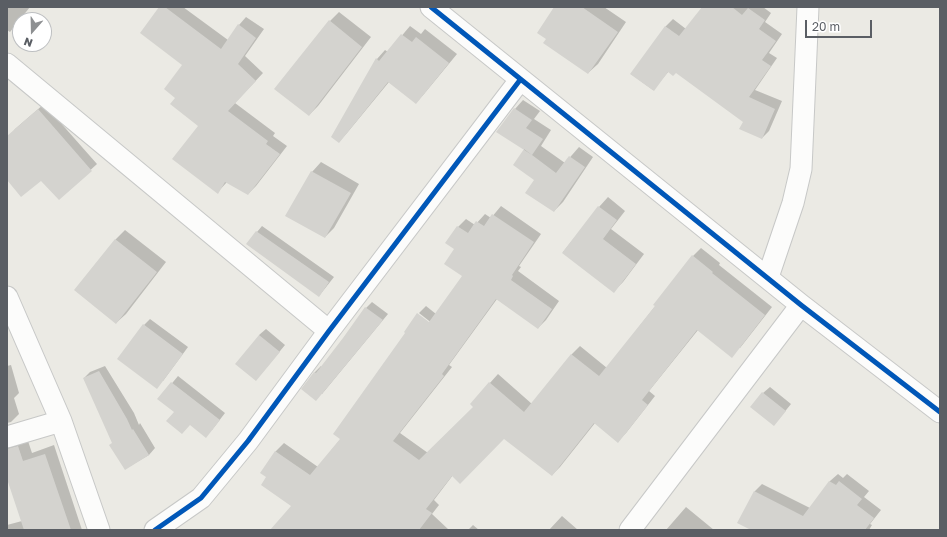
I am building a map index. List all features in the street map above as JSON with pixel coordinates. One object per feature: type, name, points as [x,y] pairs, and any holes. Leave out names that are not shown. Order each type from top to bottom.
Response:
[{"type":"street","points":[[431,7],[801,305],[940,412]]},
{"type":"street","points":[[768,277],[793,203],[800,169],[808,7]]},
{"type":"street","points":[[7,64],[329,331]]},
{"type":"street","points":[[155,530],[201,498],[248,441],[329,331],[520,80]]},
{"type":"street","points":[[7,297],[61,421],[100,530]]},
{"type":"street","points":[[630,530],[801,305]]},
{"type":"street","points":[[7,437],[61,421]]},
{"type":"building","points":[[159,7],[165,7],[221,49],[238,24],[256,38],[238,64],[256,81],[228,111],[268,141],[266,144],[280,154],[248,195],[225,182],[218,194],[172,159],[198,126],[170,104],[175,98],[164,89],[182,65],[140,33]]},
{"type":"building","points":[[554,7],[582,7],[618,32],[588,74],[543,43],[546,39],[537,33]]},
{"type":"building","points":[[702,7],[732,7],[742,15],[748,8],[765,20],[759,29],[776,41],[762,60],[771,66],[749,97],[775,109],[762,139],[739,129],[743,122],[676,73],[673,76],[668,72],[654,91],[630,74],[665,26],[679,36]]},
{"type":"building","points":[[329,20],[362,47],[309,116],[274,89]]},
{"type":"building","points":[[401,34],[412,42],[416,37],[449,63],[416,104],[388,82],[339,143],[331,137],[376,58],[379,61]]},
{"type":"building","points":[[514,108],[532,120],[526,128],[543,139],[532,155],[496,132]]},
{"type":"building","points":[[38,109],[92,171],[59,200],[41,181],[21,197],[7,180],[7,136]]},
{"type":"building","points":[[524,149],[556,173],[569,156],[585,167],[554,212],[525,193],[534,180],[513,165]]},
{"type":"building","points":[[311,171],[351,193],[325,238],[285,216]]},
{"type":"building","points":[[598,206],[617,220],[603,239],[636,264],[614,293],[562,253]]},
{"type":"building","points":[[492,214],[534,242],[512,275],[511,280],[552,309],[538,329],[496,299],[442,374],[444,376],[393,441],[419,460],[473,407],[470,404],[489,382],[524,412],[571,354],[599,376],[655,306],[653,305],[692,255],[713,272],[712,273],[765,315],[732,358],[697,330],[642,400],[648,405],[618,443],[594,423],[552,476],[504,439],[460,484],[452,476],[426,509],[432,513],[419,530],[270,530],[291,506],[261,485],[266,477],[260,473],[275,451],[310,475],[340,439],[333,434],[405,333],[404,332],[417,313],[429,322],[462,276],[444,264],[454,249],[445,243],[457,226],[468,233],[476,221],[484,226]]},
{"type":"building","points":[[256,231],[329,282],[319,297],[246,244]]},
{"type":"building","points":[[115,239],[157,272],[116,324],[74,290]]},
{"type":"building","points":[[365,307],[383,320],[316,401],[301,389],[314,372],[316,373]]},
{"type":"building","points":[[143,324],[183,354],[157,389],[117,359]]},
{"type":"building","points":[[259,335],[280,352],[256,381],[235,364]]},
{"type":"building","points":[[99,371],[132,430],[133,429],[149,455],[125,470],[109,445],[112,443],[83,378]]},
{"type":"building","points":[[171,382],[220,420],[206,438],[190,425],[182,434],[166,421],[174,412],[157,399]]},
{"type":"building","points":[[762,392],[786,411],[774,426],[750,407]]},
{"type":"building","points":[[18,446],[23,461],[45,454],[71,530],[24,530],[7,479],[7,449]]},
{"type":"building","points":[[829,481],[836,485],[839,481],[862,499],[857,505],[874,518],[865,530],[751,530],[737,523],[754,491],[803,516]]},
{"type":"cycle path","points":[[431,7],[801,305],[940,412]]},
{"type":"cycle path","points":[[155,530],[201,498],[248,441],[329,331],[520,80]]}]
